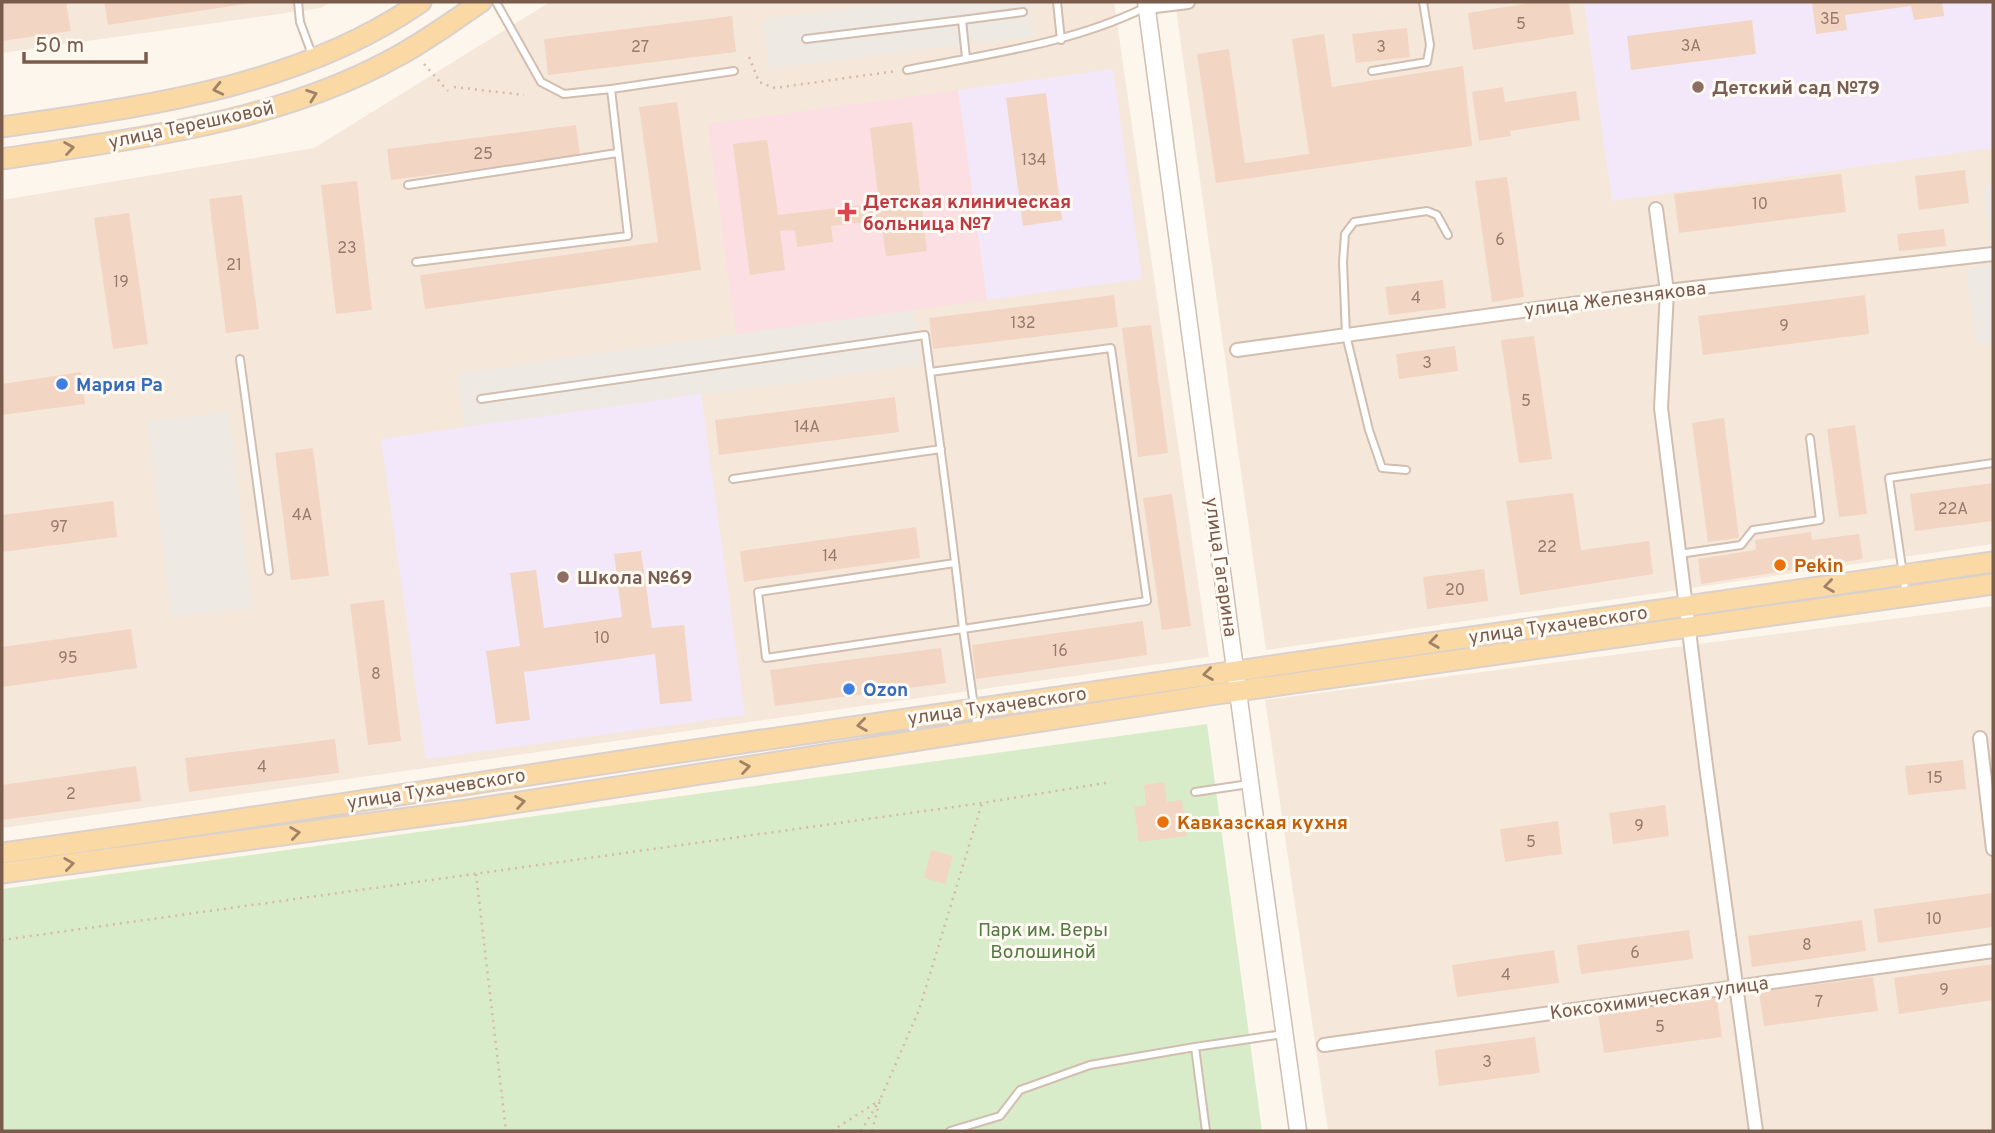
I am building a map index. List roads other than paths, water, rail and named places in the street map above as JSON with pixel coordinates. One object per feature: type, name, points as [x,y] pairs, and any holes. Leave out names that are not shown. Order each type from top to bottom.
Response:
[{"type":"main road","name":"улица Терешковой","points":[[2,127],[89,115],[242,83],[314,59],[372,32],[421,2]]},
{"type":"main road","name":"улица Терешковой","points":[[2,159],[151,135],[282,106],[318,93],[395,58],[481,2]]},
{"type":"main road","name":"улица Тухачевского","points":[[2,853],[161,832],[464,783],[975,708],[1993,562]]},
{"type":"main road","name":"улица Тухачевского","points":[[2,873],[468,810],[1239,691],[1993,584]]},
{"type":"street","points":[[1146,5],[1188,2]]},
{"type":"street","name":"улица Гагарина","points":[[1146,5],[1298,1131]]},
{"type":"street","points":[[1656,209],[1667,290],[1661,408],[1756,1131]]},
{"type":"street","name":"улица Железнякова","points":[[1237,350],[1667,290],[1993,254]]},
{"type":"street","points":[[1980,738],[1993,849]]},
{"type":"street","name":"Коксохимическая улица","points":[[1324,1045],[1993,951]]},
{"type":"lane","points":[[298,2],[300,22],[314,59]]},
{"type":"lane","points":[[496,2],[541,82],[564,94],[734,71]]},
{"type":"lane","points":[[1057,2],[1061,40]]},
{"type":"lane","points":[[1372,71],[1427,62],[1430,45],[1423,2]]},
{"type":"lane","points":[[907,70],[1061,40],[1117,22],[1146,5]]},
{"type":"lane","points":[[806,39],[1023,12]]},
{"type":"lane","points":[[962,20],[966,58]]},
{"type":"lane","points":[[416,262],[628,236],[611,89]]},
{"type":"lane","points":[[408,185],[617,153]]},
{"type":"lane","points":[[1406,470],[1382,468],[1369,430],[1346,335],[1343,262],[1345,233],[1354,222],[1427,211],[1437,215],[1448,235]]},
{"type":"lane","points":[[481,399],[925,335],[978,730]]},
{"type":"lane","points":[[930,372],[1111,348],[1147,601],[766,657],[758,592],[955,563]]},
{"type":"lane","points":[[240,359],[269,570]]},
{"type":"lane","points":[[1679,554],[1741,545],[1753,530],[1820,520],[1810,438]]},
{"type":"lane","points":[[733,479],[941,449]]},
{"type":"lane","points":[[1906,597],[1889,478],[1993,463]]},
{"type":"lane","points":[[1195,792],[1251,783]]},
{"type":"lane","points":[[950,1131],[1000,1116],[1020,1090],[1090,1065],[1285,1034]]},
{"type":"lane","points":[[1195,1047],[1206,1131]]},
{"type":"place","name":"Детский сад №79","points":[[1698,87]]},
{"type":"place","name":"Детская клиническая больница №7","points":[[847,212]]},
{"type":"place","name":"Мария Ра","points":[[62,384]]},
{"type":"place","name":"Pekin","points":[[1780,565]]},
{"type":"place","name":"Школа №69","points":[[563,577]]},
{"type":"place","name":"Ozon","points":[[849,689]]},
{"type":"place","name":"Кавказская кухня","points":[[1163,822]]},
{"type":"park label","name":"Парк им. Веры Волошиной","points":[[1043,940]]}]
